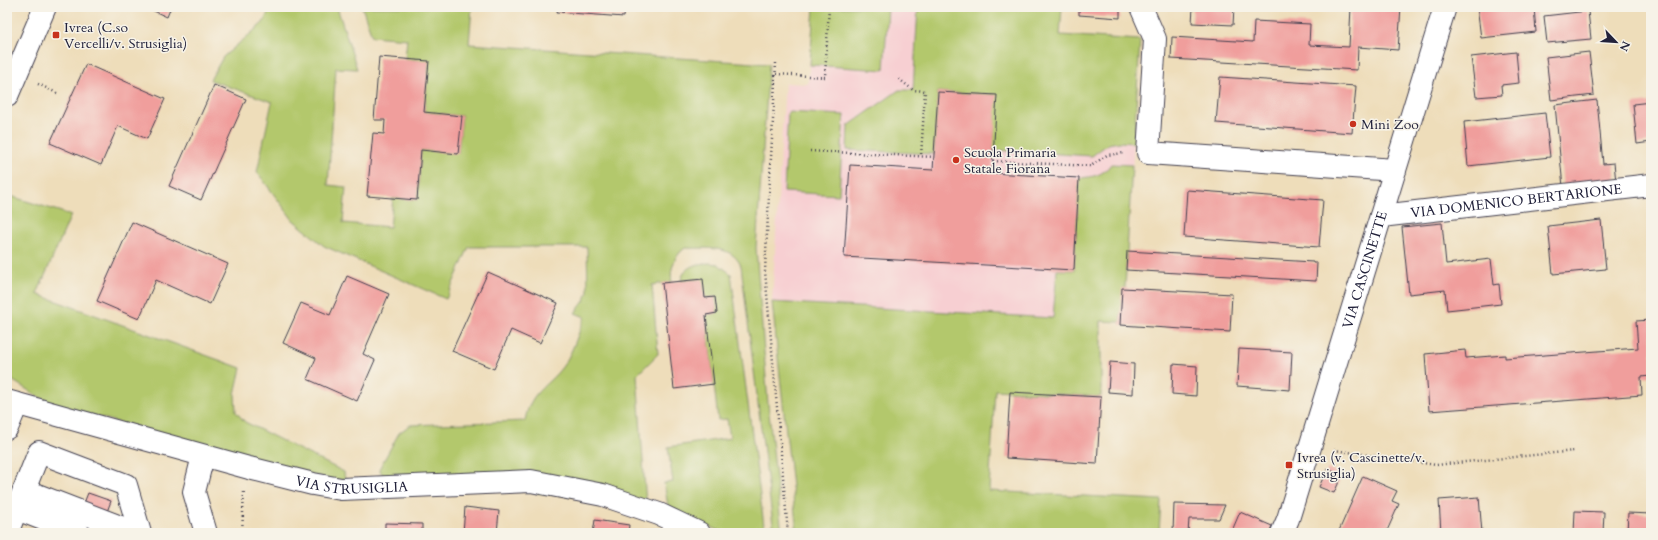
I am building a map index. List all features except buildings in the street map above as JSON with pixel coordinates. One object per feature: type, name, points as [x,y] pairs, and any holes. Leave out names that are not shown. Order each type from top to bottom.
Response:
[{"type":"main road","points":[[7,96],[45,7]]},
{"type":"main road","points":[[1141,7],[1155,39],[1148,153],[1395,170]]},
{"type":"main road","name":"VIA CASCINETTE","points":[[1282,533],[1445,7]]},
{"type":"main road","name":"VIA DOMENICO BERTARIONE","points":[[1381,216],[1651,185]]},
{"type":"main road","points":[[7,428],[12,403]]},
{"type":"main road","name":"VIA STRUSIGLIA","points":[[12,403],[203,456],[313,484],[341,489],[531,481],[603,495],[659,514],[699,533]]},
{"type":"main road","points":[[16,519],[39,452],[126,485],[140,533]]},
{"type":"main road","points":[[203,456],[194,492],[206,533]]},
{"type":"main road","points":[[16,519],[79,533]]},
{"type":"main road","points":[[16,519],[136,533]]},
{"type":"path","points":[[776,74],[825,77],[829,7]]},
{"type":"path","points":[[776,63],[765,271],[788,533]]},
{"type":"path","points":[[899,78],[913,90],[925,91],[921,157]]},
{"type":"path","points":[[810,151],[934,157]]},
{"type":"path","points":[[992,161],[1091,166],[1107,155],[1125,153]]},
{"type":"path","points":[[1310,446],[1436,465],[1574,451]]},
{"type":"path","points":[[242,533],[242,497],[249,468]]},
{"type":"shaded area","name":"Scuola Primaria Statale Fiorana","points":[[814,7],[1062,7],[1060,35],[1140,40],[1125,288],[1120,322],[772,302],[785,83],[808,84]]},
{"type":"green space","points":[[271,7],[337,7],[357,69],[336,68],[328,185],[346,187],[343,223],[390,227],[393,198],[417,200],[421,150],[458,153],[462,116],[424,112],[429,61],[405,59],[407,39],[372,36],[362,7],[472,7],[469,44],[769,64],[756,248],[768,404],[782,533],[774,533],[741,266],[737,259],[731,254],[717,249],[685,248],[678,255],[672,268],[672,282],[652,285],[658,354],[637,375],[646,504],[391,478],[383,475],[379,469],[399,433],[410,425],[525,421],[531,402],[541,389],[559,371],[568,358],[585,317],[575,313],[585,300],[588,292],[587,247],[469,247],[446,299],[324,246],[293,220],[257,172],[272,102],[210,80],[223,57],[263,23]]},
{"type":"green space","points":[[814,7],[888,7],[884,70],[810,65]]},
{"type":"green space","points":[[918,7],[1062,7],[1060,35],[1140,40],[1134,143],[1119,142],[1108,144],[1092,156],[993,150],[996,95],[938,92],[934,154],[847,150],[848,126],[899,90],[913,90]]},
{"type":"green space","points":[[788,112],[844,115],[839,195],[784,192]]},
{"type":"green space","points":[[1111,164],[1132,165],[1125,288],[1120,322],[1101,321],[1101,397],[995,390],[989,491],[1161,500],[1159,533],[797,533],[772,302],[1053,318],[1057,270],[1074,270],[1079,178],[1101,173]]},
{"type":"green space","points":[[7,195],[71,215],[37,294],[241,368],[235,394],[236,412],[245,422],[344,472],[345,480],[331,480],[58,406],[39,397],[7,377]]},
{"type":"green space","points":[[709,263],[718,264],[731,274],[765,533],[724,533],[675,512],[668,506],[664,483],[673,482],[668,447],[730,438],[727,419],[718,420],[706,315],[717,313],[715,297],[705,298],[702,279],[681,281],[682,276],[687,269],[695,265]]},
{"type":"place","name":"Ivrea (C.so Vercelli/v. Strusiglia)","points":[[56,35]]},
{"type":"place","name":"Mini Zoo","points":[[1353,124]]},
{"type":"place","name":"Scuola Primaria Statale Fiorana","points":[[956,160]]},
{"type":"place","name":"Ivrea (v. Cascinette/v. Strusiglia)","points":[[1289,465]]}]
